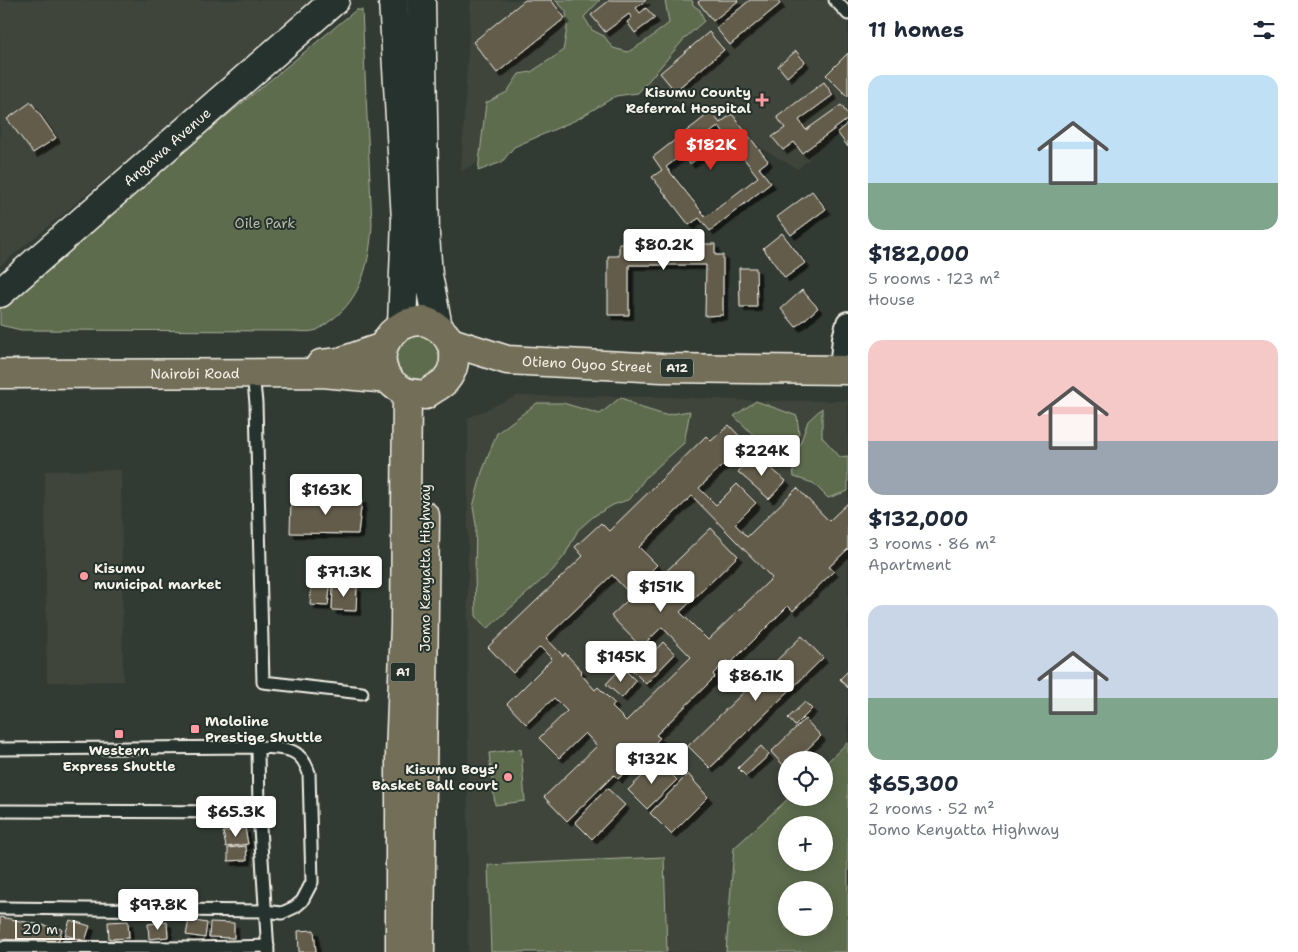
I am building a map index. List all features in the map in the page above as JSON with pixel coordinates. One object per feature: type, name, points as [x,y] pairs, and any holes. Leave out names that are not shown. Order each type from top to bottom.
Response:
[{"type":"highway","points":[[383,347],[394,330],[409,322],[424,321],[444,335],[507,360]]},
{"type":"highway","points":[[407,389],[444,382],[450,372],[454,352],[444,335]]},
{"type":"highway","name":"Nairobi Road","points":[[0,373],[323,364],[340,362],[383,347]]},
{"type":"highway","name":"A1","points":[[383,347],[384,369],[407,389]]},
{"type":"highway","points":[[450,372],[507,360]]},
{"type":"highway","name":"Otieno Oyoo Street","points":[[507,360],[662,368],[845,370]]},
{"type":"highway","name":"Nairobi Road","points":[[0,373],[322,373],[407,389]]},
{"type":"highway","name":"Jomo Kenyatta Highway","points":[[407,389],[412,756],[420,952]]},
{"type":"highway","name":"Jomo Kenyatta Highway","points":[[400,952],[412,756]]},
{"type":"main road","name":"Angawa Avenue","points":[[0,293],[335,0]]},
{"type":"main road","points":[[394,0],[406,220],[402,325]]},
{"type":"main road","points":[[421,0],[424,235],[428,275],[444,335]]},
{"type":"street","points":[[845,370],[844,338],[848,323]]},
{"type":"lane","points":[[835,0],[848,14]]},
{"type":"lane","points":[[253,372],[256,403],[263,682],[362,694]]},
{"type":"lane","points":[[0,950],[5,947],[61,950],[268,949],[264,911],[259,812],[258,747]]},
{"type":"lane","points":[[0,749],[258,747],[290,750],[306,762],[309,773],[312,882],[302,901],[295,907],[282,913],[264,911],[0,908]]},
{"type":"lane","points":[[0,811],[259,812]]},
{"type":"shaded area","points":[[0,0],[322,0],[0,266]]},
{"type":"shaded area","name":"Kisumu County Referral Hospital","points":[[471,0],[848,0],[848,121],[798,169],[639,80],[461,171]]},
{"type":"shaded area","points":[[516,396],[848,401],[848,952],[468,952],[468,418]]},
{"type":"shaded area","name":"Kisumu municipal market","points":[[121,470],[123,681],[47,682],[45,471]]},
{"type":"green space","points":[[555,0],[600,0],[584,17],[592,30],[604,36],[613,48],[628,52],[669,23],[665,0],[692,0],[693,5],[700,10],[704,21],[685,38],[638,93],[616,96],[576,120],[514,147],[502,162],[478,171],[486,103],[507,92],[519,74],[531,72],[563,51],[567,28],[566,11]]},
{"type":"green space","name":"Oile Park","points":[[356,10],[362,10],[372,224],[369,252],[362,278],[350,302],[341,312],[319,329],[307,332],[21,330],[0,325],[0,301]]},
{"type":"green space","points":[[409,325],[450,347],[433,385],[398,384],[389,342]]},
{"type":"green space","points":[[621,397],[639,407],[665,415],[690,411],[684,443],[646,477],[630,499],[613,505],[594,516],[578,530],[565,555],[553,570],[487,629],[476,616],[476,525],[473,507],[482,472],[497,433],[537,403],[563,403],[600,414]]},
{"type":"green space","points":[[756,401],[797,416],[799,434],[784,450],[766,447],[734,416]]},
{"type":"green space","points":[[822,408],[822,437],[840,457],[848,456],[848,491],[828,498],[813,483],[794,477],[792,461],[808,421]]},
{"type":"green space","points":[[848,742],[848,952],[726,952],[734,848],[780,806],[833,806],[833,756]]},
{"type":"green space","name":"Kisumu Boys' Basket Ball court","points":[[521,749],[525,801],[495,805],[489,753]]},
{"type":"green space","points":[[664,857],[667,952],[491,952],[488,865]]},
{"type":"building","points":[[525,0],[551,0],[565,18],[497,73],[473,42]]},
{"type":"building","points":[[610,0],[646,0],[636,8],[640,13],[646,8],[655,18],[635,33],[627,22],[632,18],[629,14],[605,32],[591,15]]},
{"type":"building","points":[[701,0],[738,1],[713,21],[698,2]]},
{"type":"building","points":[[750,0],[777,0],[780,4],[730,45],[716,28]]},
{"type":"building","points":[[709,32],[724,50],[675,91],[660,73]]},
{"type":"building","points":[[796,51],[805,62],[787,77],[778,66]]},
{"type":"building","points":[[848,53],[848,97],[826,75]]},
{"type":"building","points":[[824,82],[833,95],[799,120],[806,130],[841,105],[848,115],[848,119],[802,153],[794,142],[783,150],[772,137],[785,128],[777,117]]},
{"type":"building","points":[[31,102],[56,138],[33,153],[7,119]]},
{"type":"building","points":[[711,112],[720,123],[732,114],[768,161],[759,168],[771,183],[710,231],[699,218],[689,225],[652,177],[662,170],[653,157]],"holes":[[[719,126],[758,177],[706,217],[666,167],[683,154],[690,164],[711,148],[703,138]]]},
{"type":"building","points":[[848,123],[848,147],[837,132]]},
{"type":"building","points":[[812,191],[826,209],[791,235],[777,217]]},
{"type":"building","points":[[782,233],[805,263],[785,278],[763,248]]},
{"type":"building","points":[[619,244],[715,244],[715,255],[723,255],[723,315],[705,316],[706,265],[629,265],[629,315],[608,315],[608,256],[619,256]]},
{"type":"building","points":[[739,268],[756,268],[757,307],[740,307]]},
{"type":"building","points":[[802,290],[818,308],[796,327],[781,309]]},
{"type":"building","points":[[729,425],[746,443],[699,488],[716,505],[737,484],[756,503],[735,524],[747,537],[797,488],[829,521],[848,503],[848,549],[829,567],[834,571],[793,611],[788,606],[730,664],[727,660],[713,674],[715,677],[656,735],[660,738],[618,779],[614,775],[567,821],[544,797],[597,746],[585,733],[559,758],[539,738],[567,711],[554,698],[526,724],[507,704],[552,659],[540,647],[513,673],[488,647],[583,556],[575,547],[601,523],[609,531],[706,436],[711,441]],"holes":[[[692,496],[772,578],[708,640],[680,612],[738,556],[711,528],[654,583],[646,576],[657,565],[639,547]],[[612,575],[632,596],[611,616],[641,647],[662,627],[691,657],[626,721],[612,707],[615,704],[598,687],[595,690],[580,673],[582,671],[565,653],[563,656],[546,638]]]},
{"type":"building","points":[[754,454],[786,481],[769,499],[738,472]]},
{"type":"building","points":[[362,499],[358,534],[290,533],[291,500]]},
{"type":"building","points":[[312,578],[331,579],[328,606],[310,605]]},
{"type":"building","points":[[333,586],[357,587],[356,611],[332,610]]},
{"type":"building","points":[[802,636],[823,658],[710,768],[688,746]]},
{"type":"building","points":[[663,642],[675,654],[646,684],[617,655],[629,644],[647,659]]},
{"type":"building","points":[[622,667],[636,681],[622,698],[606,684]]},
{"type":"building","points":[[848,671],[848,688],[840,679]]},
{"type":"building","points":[[805,702],[812,709],[795,726],[788,718]]},
{"type":"building","points":[[805,719],[821,736],[805,751],[778,751],[778,759],[771,752]]},
{"type":"building","points":[[761,746],[769,755],[746,776],[738,768]]},
{"type":"building","points":[[658,761],[677,780],[647,809],[628,790]]},
{"type":"building","points":[[688,774],[708,797],[671,834],[650,813]]},
{"type":"building","points":[[607,788],[625,805],[592,839],[575,822]]},
{"type":"building","points":[[245,828],[248,844],[226,847],[223,832]]},
{"type":"building","points":[[246,846],[247,860],[228,861],[228,848]]},
{"type":"building","points":[[0,917],[62,929],[58,942],[0,939]]},
{"type":"building","points":[[70,920],[90,926],[85,941],[65,935]]},
{"type":"building","points":[[189,920],[207,923],[205,938],[186,935]]},
{"type":"building","points":[[128,921],[129,938],[109,939],[108,922]]},
{"type":"building","points":[[167,922],[168,937],[149,939],[148,924]]},
{"type":"building","points":[[210,922],[234,923],[234,938],[209,937]]},
{"type":"building","points":[[314,930],[316,952],[299,952],[298,931]]},
{"type":"place","name":"Kisumu County Referral Hospital","points":[[762,100]]},
{"type":"place","name":"Kisumu municipal market","points":[[84,576]]},
{"type":"place","name":"Mololine Prestige Shuttle","points":[[195,729]]},
{"type":"place","name":"Western Express Shuttle","points":[[119,734]]},
{"type":"place","name":"Kisumu Boys' Basket Ball court","points":[[508,777]]}]
